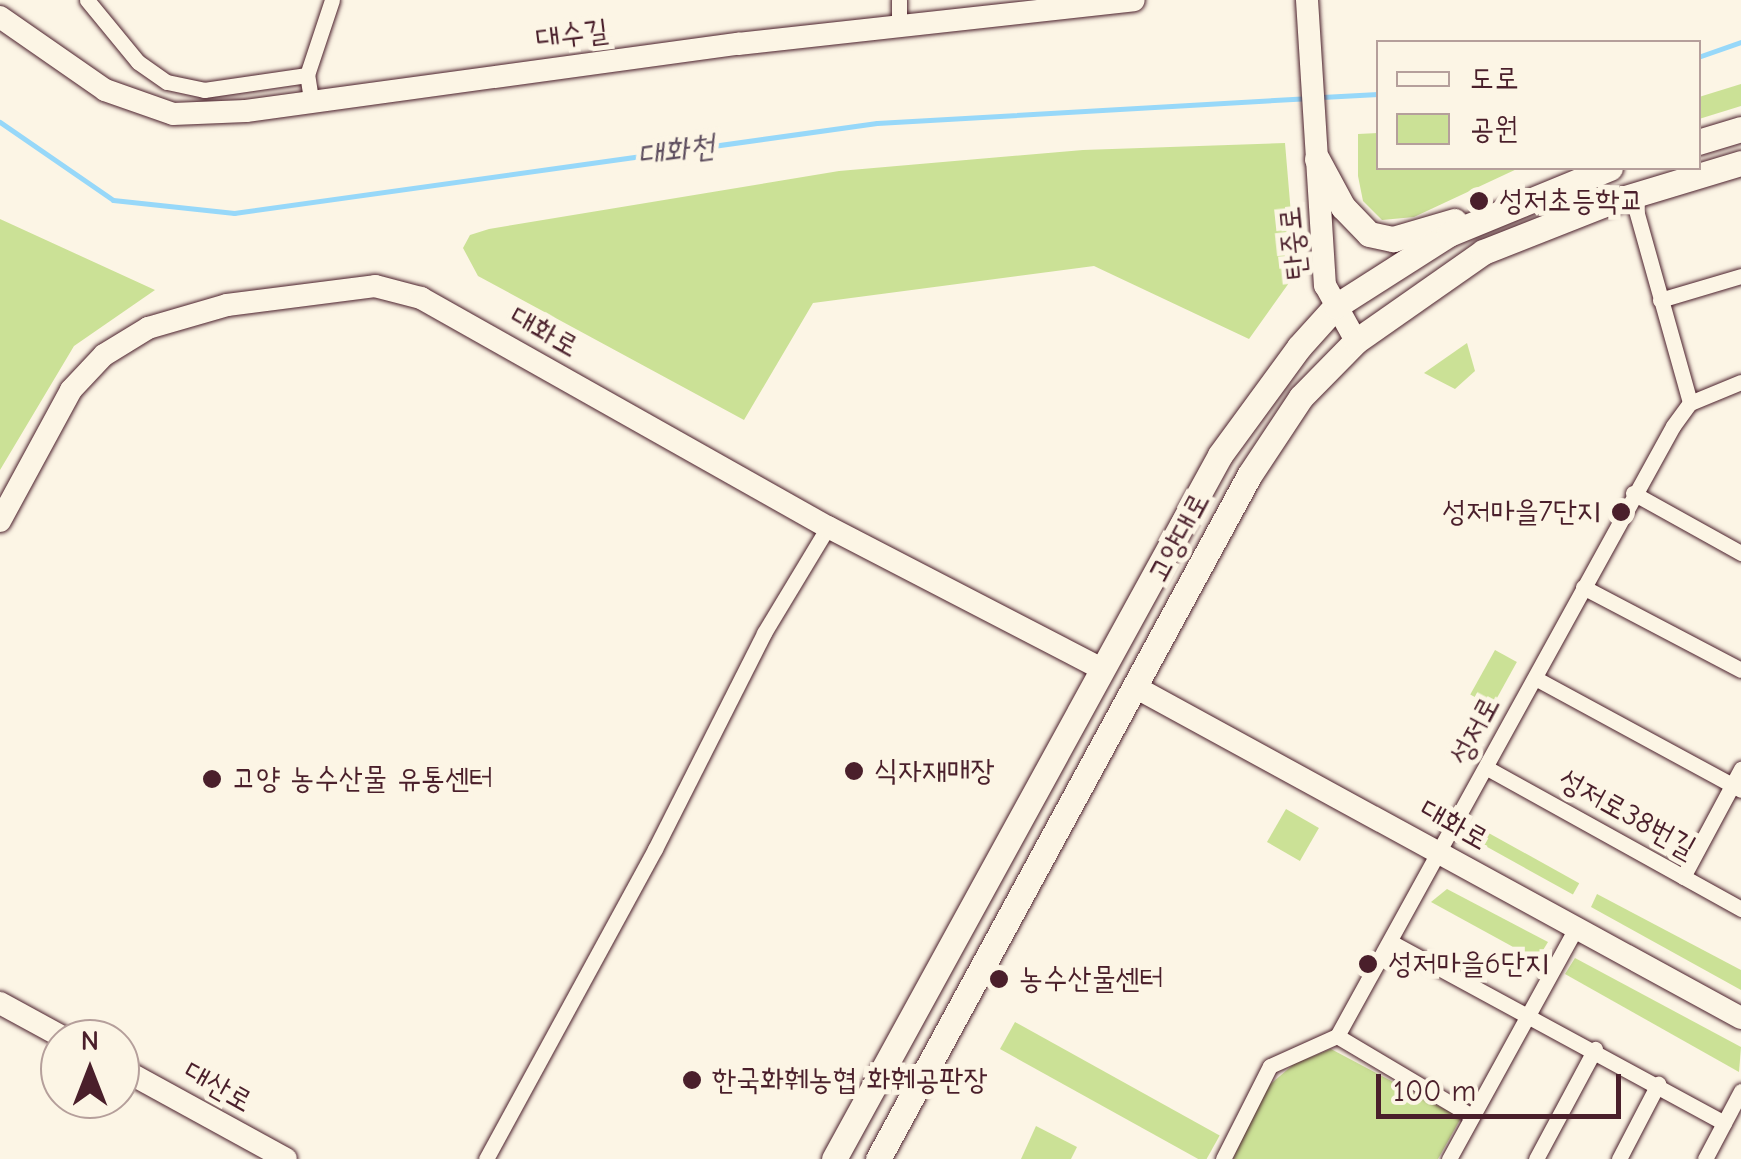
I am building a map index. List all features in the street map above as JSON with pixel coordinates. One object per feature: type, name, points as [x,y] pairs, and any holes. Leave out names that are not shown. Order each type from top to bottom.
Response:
[{"type":"main road","points":[[1701,141],[1741,130]]},
{"type":"main road","points":[[1316,146],[1355,223],[1380,239],[1511,204]]},
{"type":"main road","name":"고양대로","points":[[878,1159],[1250,474],[1301,397],[1356,341],[1483,252],[1632,196],[1741,164]]},
{"type":"main road","name":"고양대로","points":[[834,1159],[1220,455],[1336,306],[1511,204],[1604,170]]},
{"type":"street","points":[[87,0],[138,62],[167,82],[204,90],[309,87],[332,0]]},
{"type":"street","points":[[898,0],[900,26]]},
{"type":"street","name":"대수길","points":[[0,18],[105,90],[174,114],[246,112],[309,87],[1134,0]]},
{"type":"street","name":"탄중로","points":[[1307,0],[1325,285],[1356,341]]},
{"type":"street","points":[[1632,196],[1690,403],[1741,382]]},
{"type":"street","points":[[1660,300],[1741,276]]},
{"type":"street","name":"대화로","points":[[0,521],[71,390],[104,355],[148,328],[227,305],[375,286],[421,298],[828,527],[1102,669]]},
{"type":"street","name":"성저로","points":[[1337,1036],[1633,493],[1690,403]]},
{"type":"street","points":[[1633,493],[1741,553]]},
{"type":"street","points":[[486,1159],[656,849],[764,633],[828,527]]},
{"type":"street","points":[[1583,587],[1741,670]]},
{"type":"street","points":[[1535,678],[1736,788]]},
{"type":"street","name":"대화로","points":[[1137,688],[1440,850],[1741,1018]]},
{"type":"street","name":"성저로38번길","points":[[1486,768],[1741,909]]},
{"type":"street","points":[[1683,877],[1736,788],[1741,770]]},
{"type":"street","points":[[1449,1159],[1576,928]]},
{"type":"street","points":[[1390,942],[1595,1049],[1724,1122]]},
{"type":"street","points":[[0,1003],[40,1025]]},
{"type":"street","points":[[1222,1159],[1270,1066],[1337,1036],[1470,1116]]},
{"type":"street","points":[[1536,1159],[1595,1049]]},
{"type":"street","name":"대산로","points":[[140,1079],[286,1159]]},
{"type":"street","points":[[1619,1159],[1658,1084]]},
{"type":"street","points":[[1704,1159],[1741,1090]]},
{"type":"green space","points":[[1741,84],[1741,106],[1701,118],[1701,96]]},
{"type":"green space","points":[[1376,133],[1376,170],[1515,170],[1414,217],[1382,220],[1363,201],[1358,176],[1358,134]]},
{"type":"green space","points":[[1285,143],[1296,273],[1249,339],[1094,266],[813,303],[744,420],[478,276],[463,248],[470,235],[489,229],[839,171],[1083,150]]},
{"type":"green space","points":[[0,219],[155,290],[74,346],[0,470]]},
{"type":"green space","points":[[1467,343],[1475,371],[1455,389],[1424,373]]},
{"type":"green space","points":[[1495,650],[1517,662],[1492,707],[1470,695]]},
{"type":"green space","points":[[1286,809],[1319,828],[1300,861],[1267,842]]},
{"type":"green space","points":[[1476,826],[1579,883],[1573,895],[1470,837]]},
{"type":"green space","points":[[1447,889],[1548,942],[1537,960],[1431,902]]},
{"type":"green space","points":[[1597,894],[1741,970],[1741,990],[1591,907]]},
{"type":"green space","points":[[1575,958],[1741,1047],[1739,1072],[1565,974]]},
{"type":"green space","points":[[1015,1022],[1220,1135],[1207,1159],[1198,1159],[1000,1049]]},
{"type":"green space","points":[[1331,1049],[1461,1118],[1438,1159],[1233,1159],[1266,1088],[1294,1064]]},
{"type":"green space","points":[[1036,1126],[1077,1147],[1071,1159],[1021,1159]]},
{"type":"waterway","name":"대화천","points":[[1701,56],[1741,42]]},
{"type":"waterway","name":"대화천","points":[[1322,97],[1376,94]]},
{"type":"waterway","name":"대화천","points":[[0,122],[113,200],[234,213],[877,123],[1306,98]]},
{"type":"place","name":"성저초등학교","points":[[1479,201]]},
{"type":"place","name":"성저마을7단지","points":[[1621,512]]},
{"type":"place","name":"식자재매장","points":[[854,771]]},
{"type":"place","name":"고양 농수산물 유통센터","points":[[212,779]]},
{"type":"place","name":"성저마을6단지","points":[[1368,964]]},
{"type":"place","name":"농수산물센터","points":[[999,979]]},
{"type":"place","name":"한국화훼농협 화훼공판장","points":[[692,1080]]}]
